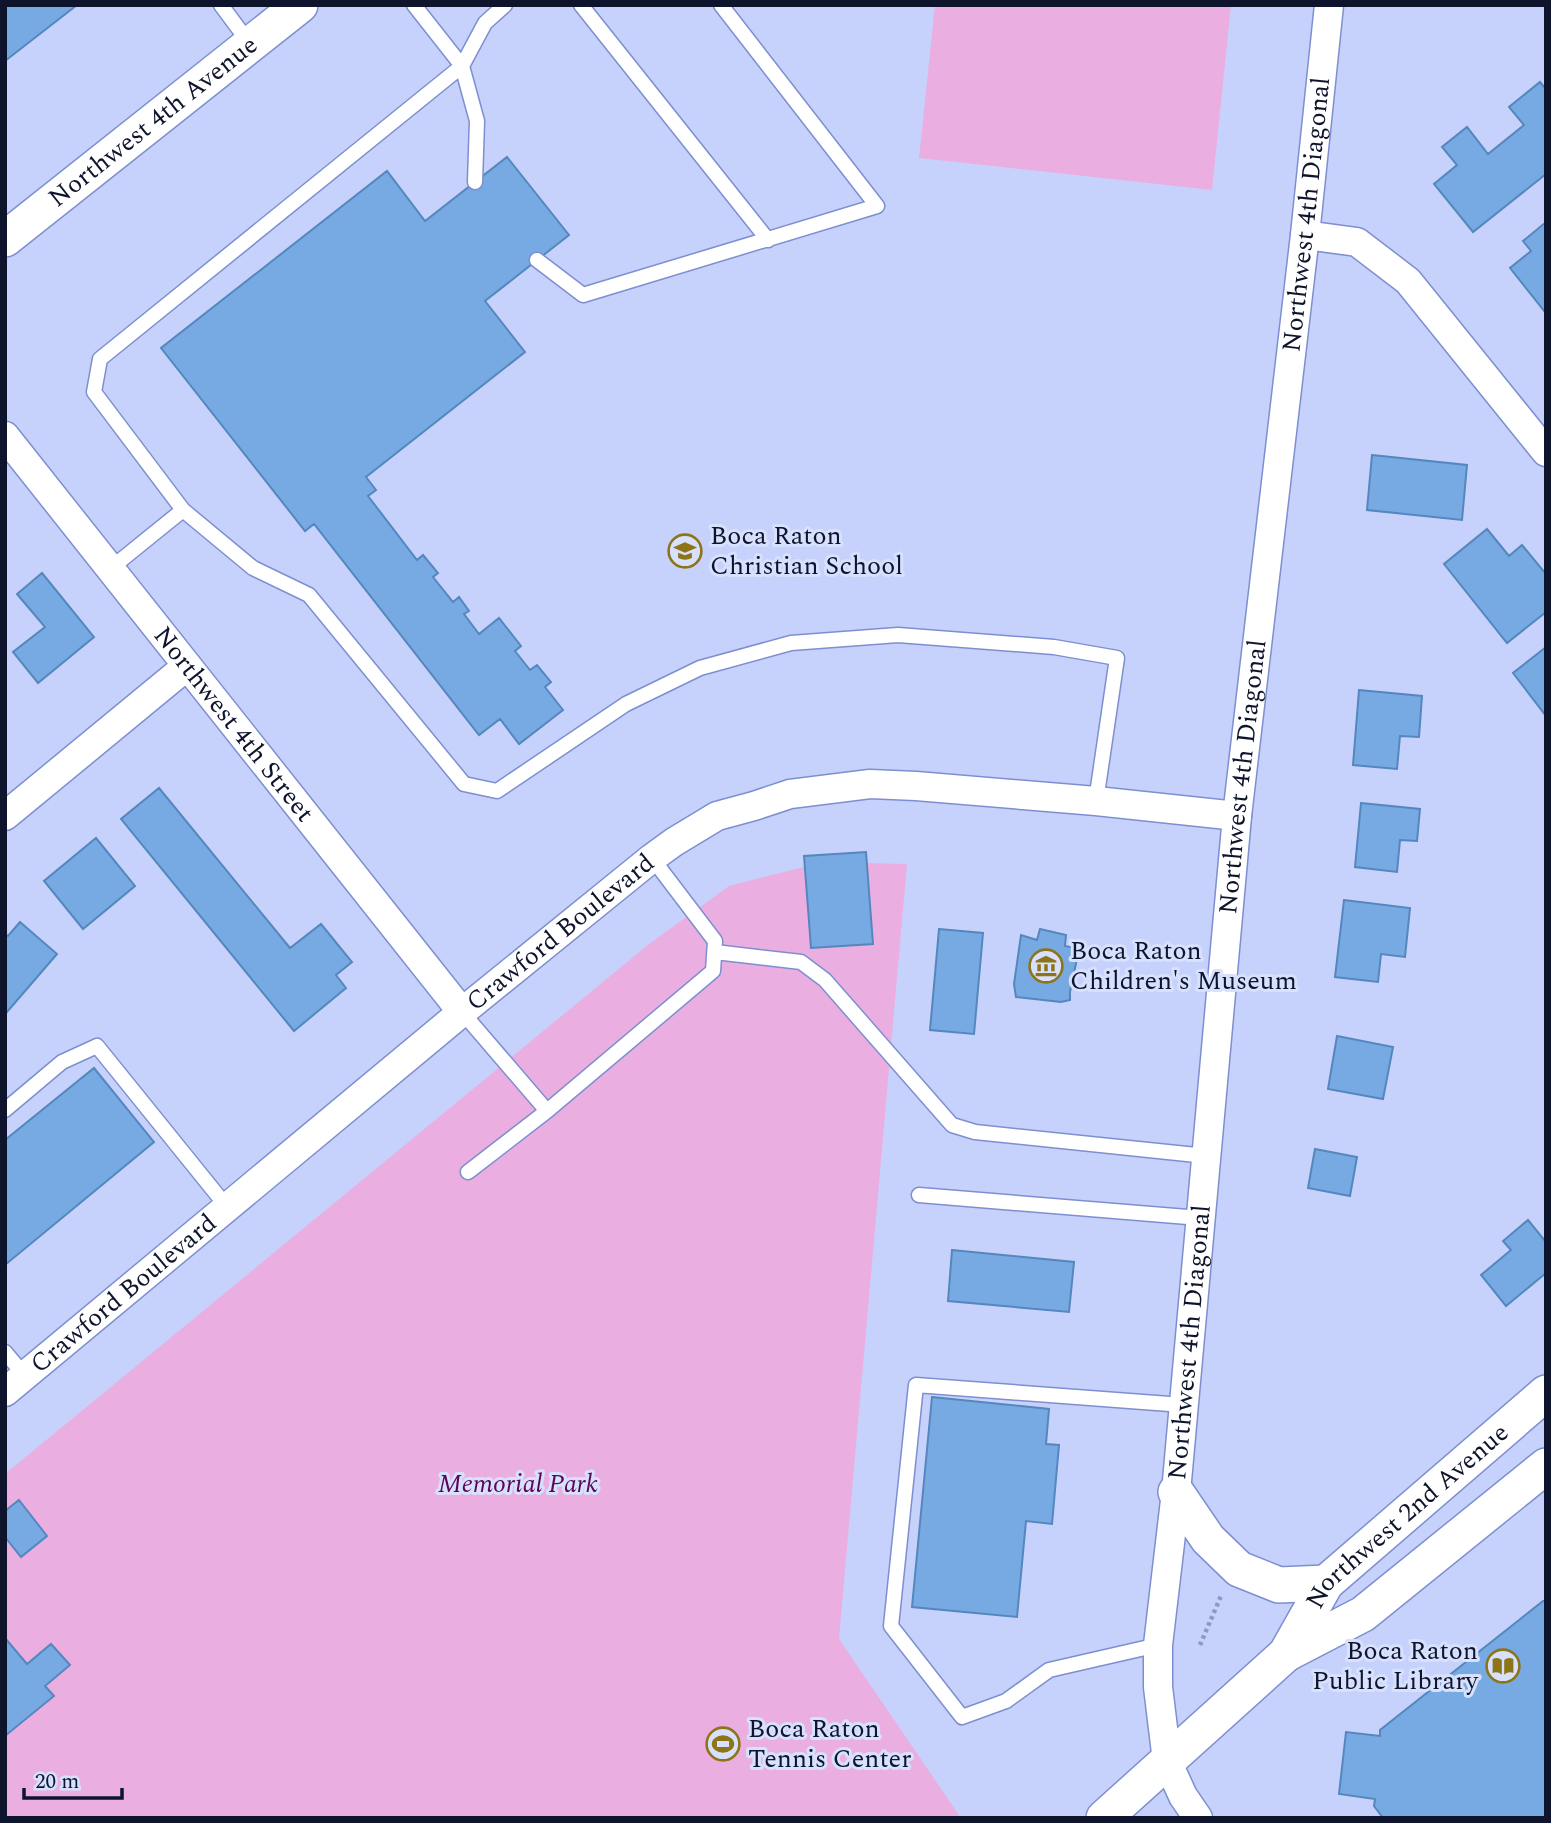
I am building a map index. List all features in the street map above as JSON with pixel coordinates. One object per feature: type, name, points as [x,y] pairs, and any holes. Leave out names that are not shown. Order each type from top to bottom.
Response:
[{"type":"street","name":"Northwest 4th Diagonal","points":[[1167,1761],[1157,1687],[1158,1645],[1176,1492],[1237,816],[1329,5]]},
{"type":"street","name":"Northwest 4th Avenue","points":[[5,239],[297,6]]},
{"type":"street","points":[[1305,235],[1357,242],[1408,281],[1546,452]]},
{"type":"street","name":"Northwest 4th Street","points":[[5,436],[462,1012]]},
{"type":"street","points":[[5,816],[187,666]]},
{"type":"street","name":"Crawford Boulevard","points":[[15,1384],[462,1012],[652,858],[717,816],[790,794],[870,784],[1097,801],[1237,816]]},
{"type":"street","name":"Northwest 2nd Avenue","points":[[1286,1654],[1326,1583],[1546,1393]]},
{"type":"street","name":"Northwest 2nd Avenue","points":[[1104,1818],[1286,1654],[1363,1614],[1546,1466]]},
{"type":"street","points":[[1176,1492],[1208,1539],[1239,1569],[1279,1584],[1326,1583]]},
{"type":"street","points":[[1167,1761],[1183,1796],[1198,1818]]},
{"type":"lane","points":[[221,5],[250,44]]},
{"type":"lane","points":[[414,5],[462,66],[477,121],[475,182]]},
{"type":"lane","points":[[505,5],[485,23],[462,66],[100,359],[94,392],[183,510],[253,568],[309,595],[464,784],[497,791],[625,704],[700,668],[791,643],[898,635],[1054,647],[1116,658],[1097,801]]},
{"type":"lane","points":[[581,5],[768,240]]},
{"type":"lane","points":[[537,260],[583,295],[877,206],[720,5]]},
{"type":"lane","points":[[110,569],[183,510]]},
{"type":"lane","points":[[468,1172],[547,1111],[713,971],[715,941],[652,858]]},
{"type":"lane","points":[[715,952],[801,962],[825,980],[952,1125],[975,1132],[1206,1156]]},
{"type":"lane","points":[[462,1012],[547,1111]]},
{"type":"lane","points":[[5,1110],[62,1062],[97,1046],[227,1208]]},
{"type":"lane","points":[[919,1195],[1200,1218]]},
{"type":"lane","points":[[5,1352],[15,1384]]},
{"type":"lane","points":[[1158,1645],[1049,1670],[1006,1701],[962,1717],[891,1626],[916,1385],[1183,1405]]},
{"type":"path","points":[[1200,1645],[1225,1588]]},
{"type":"green space","points":[[935,5],[1231,5],[1212,190],[919,158]]},
{"type":"green space","name":"Memorial Park","points":[[823,862],[907,864],[839,1639],[961,1818],[5,1818],[5,1474],[649,944],[729,886]]},
{"type":"building","points":[[5,5],[77,5],[5,61]]},
{"type":"building","points":[[1540,82],[1546,89],[1546,174],[1473,232],[1434,184],[1457,165],[1442,147],[1467,127],[1488,154],[1524,125],[1509,107]]},
{"type":"building","points":[[507,157],[569,235],[485,301],[525,352],[366,477],[376,490],[368,496],[417,560],[423,555],[438,573],[433,577],[453,602],[459,597],[469,611],[464,614],[479,634],[499,618],[521,646],[515,651],[530,670],[537,665],[551,682],[545,687],[563,710],[519,744],[500,719],[479,735],[314,524],[305,531],[161,348],[387,171],[425,221]]},
{"type":"building","points":[[1546,222],[1545,312],[1510,268],[1531,251],[1523,241]]},
{"type":"building","points":[[1372,455],[1467,465],[1462,520],[1367,510]]},
{"type":"building","points":[[1487,529],[1509,556],[1522,545],[1546,574],[1546,612],[1507,643],[1444,564]]},
{"type":"building","points":[[42,573],[94,637],[38,683],[13,652],[45,627],[17,594]]},
{"type":"building","points":[[1546,647],[1546,716],[1513,673]]},
{"type":"building","points":[[1359,690],[1422,696],[1419,737],[1400,736],[1397,769],[1353,765]]},
{"type":"building","points":[[159,788],[290,948],[321,924],[352,962],[336,975],[346,988],[294,1031],[121,819]]},
{"type":"building","points":[[1361,803],[1420,809],[1417,841],[1400,840],[1397,872],[1355,867]]},
{"type":"building","points":[[96,838],[135,886],[83,929],[44,881]]},
{"type":"building","points":[[866,852],[873,944],[811,948],[804,856]]},
{"type":"building","points":[[1344,900],[1410,908],[1405,957],[1381,954],[1378,982],[1335,977]]},
{"type":"building","points":[[20,922],[57,954],[7,1012],[5,934],[8,936]]},
{"type":"building","points":[[939,929],[983,933],[974,1034],[930,1030]]},
{"type":"building","name":"Boca Raton Children's Museum","points":[[1040,929],[1066,935],[1065,946],[1079,949],[1070,1000],[1061,1002],[1016,997],[1014,984],[1021,935],[1037,940]]},
{"type":"building","points":[[1337,1036],[1393,1047],[1383,1099],[1328,1089]]},
{"type":"building","points":[[94,1068],[154,1142],[5,1265],[5,1140]]},
{"type":"building","points":[[1315,1149],[1357,1157],[1350,1196],[1308,1188]]},
{"type":"building","points":[[1528,1220],[1546,1242],[1546,1273],[1506,1306],[1481,1275],[1511,1250],[1503,1241]]},
{"type":"building","points":[[952,1250],[1074,1262],[1069,1312],[948,1301]]},
{"type":"building","points":[[932,1397],[1049,1409],[1046,1444],[1059,1445],[1052,1524],[1026,1521],[1017,1617],[912,1607]]},
{"type":"building","points":[[19,1500],[47,1536],[21,1557],[5,1537],[5,1511]]},
{"type":"building","name":"Boca Raton Public Library","points":[[1546,1601],[1546,1818],[1383,1818],[1374,1806],[1375,1799],[1339,1794],[1346,1732],[1380,1736],[1380,1730]]},
{"type":"building","points":[[5,1638],[27,1664],[51,1644],[70,1665],[45,1686],[54,1696],[5,1736]]},
{"type":"place","name":"Boca Raton Christian School","points":[[685,551]]},
{"type":"place","name":"Boca Raton Children's Museum","points":[[1046,966]]},
{"type":"place","name":"Boca Raton Public Library","points":[[1503,1666]]},
{"type":"place","name":"Boca Raton Tennis Center","points":[[723,1744]]}]
